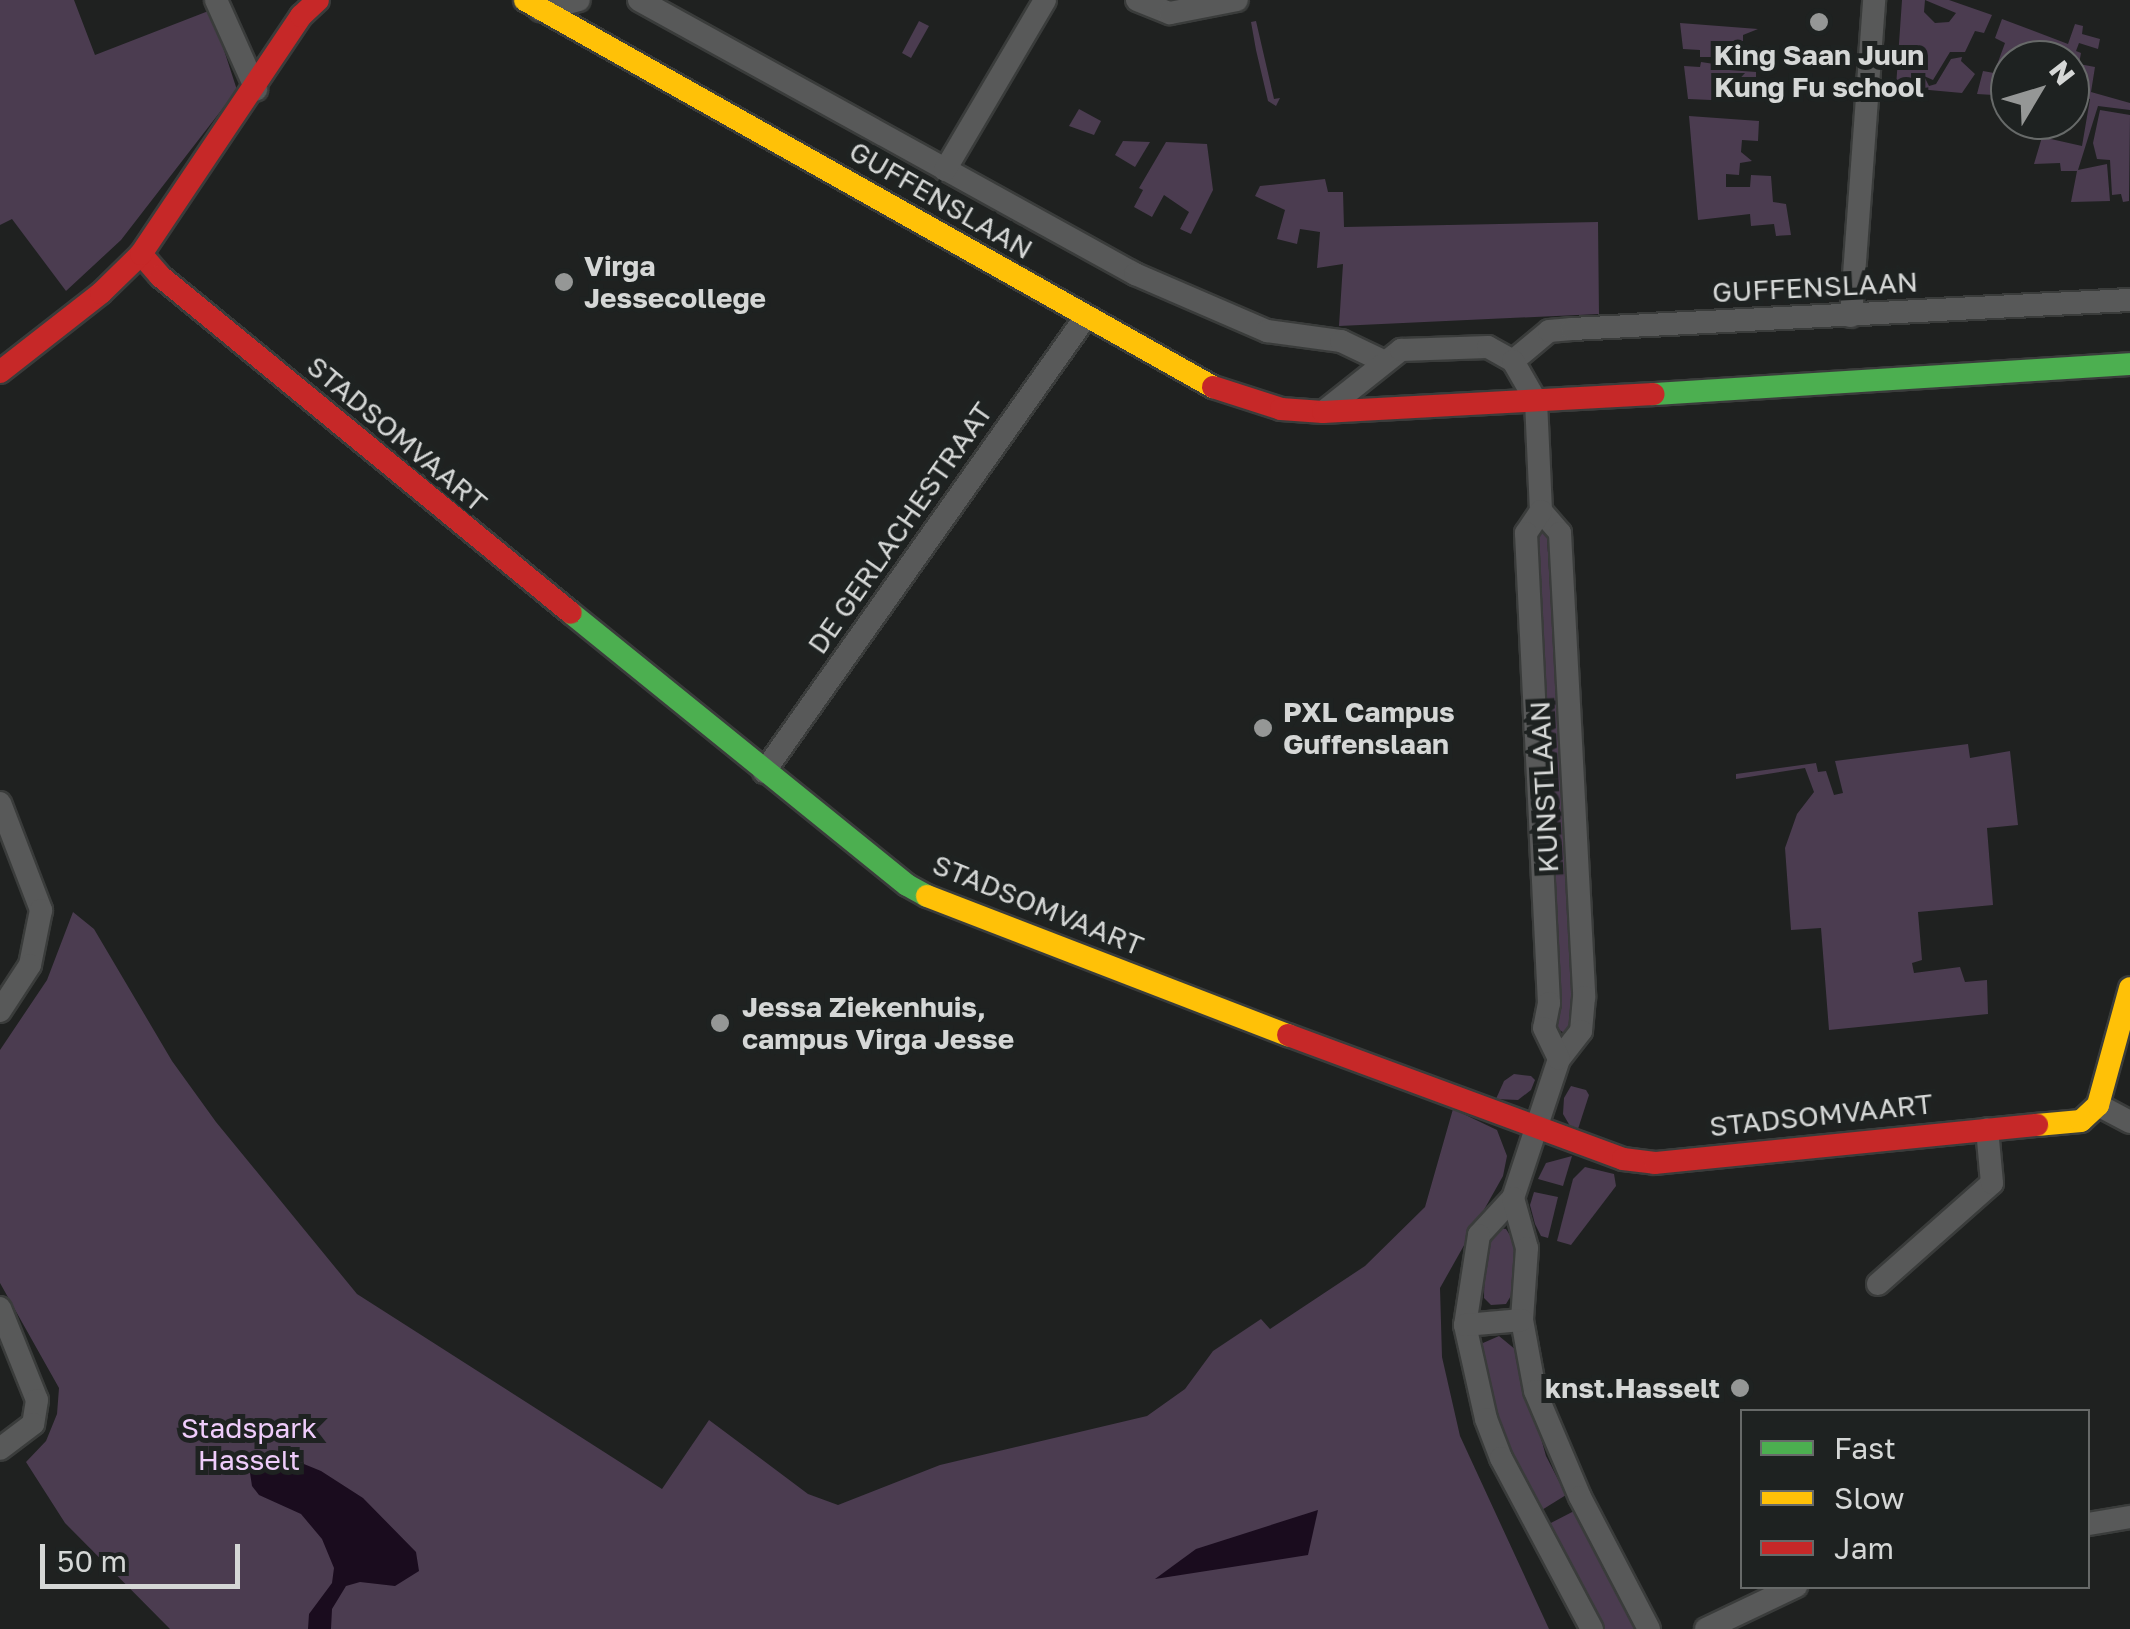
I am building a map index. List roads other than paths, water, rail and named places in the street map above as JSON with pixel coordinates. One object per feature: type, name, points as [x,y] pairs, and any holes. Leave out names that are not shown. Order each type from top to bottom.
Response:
[{"type":"street","points":[[216,0],[256,89]]},
{"type":"street","points":[[0,372],[101,293],[141,254],[256,89],[300,16],[318,0]]},
{"type":"street","name":"GUFFENSLAAN","points":[[533,5],[579,0]]},
{"type":"street","name":"GUFFENSLAAN","points":[[639,0],[1152,282],[1267,331],[1341,341],[1383,361]]},
{"type":"street","points":[[945,170],[1045,0]]},
{"type":"street","points":[[1137,0],[1170,13],[1186,13],[1237,0]]},
{"type":"street","points":[[1851,316],[1874,0]]},
{"type":"street","name":"GUFFENSLAAN","points":[[533,5],[1209,386],[1281,409],[1322,412],[2130,364]]},
{"type":"street","name":"STADSOMVAART","points":[[141,254],[160,276],[764,772],[891,874],[939,902],[1623,1159],[1655,1163],[2081,1121],[2091,1116],[2098,1104]]},
{"type":"street","name":"GUFFENSLAAN","points":[[1513,361],[1549,331],[2130,300]]},
{"type":"street","name":"DE GERLACHESTRAAT","points":[[764,772],[1085,318]]},
{"type":"street","points":[[1322,412],[1401,350],[1488,347],[1513,361],[1536,400]]},
{"type":"street","name":"KUNSTLAAN","points":[[1536,400],[1534,440],[1540,511],[1526,533],[1549,1003],[1544,1028],[1558,1059]]},
{"type":"street","name":"KUNSTLAAN","points":[[1540,511],[1560,533],[1584,997],[1581,1031],[1558,1059],[1513,1198],[1478,1234],[1465,1325],[1486,1419],[1500,1458],[1592,1629]]},
{"type":"street","points":[[0,803],[42,910],[30,965],[0,1011]]},
{"type":"street","points":[[2130,988],[2098,1104],[2130,1122]]},
{"type":"street","points":[[1878,1284],[1992,1183],[1987,1129]]},
{"type":"street","points":[[1513,1198],[1527,1248],[1522,1320],[1535,1391],[1553,1439],[1649,1629]]},
{"type":"street","points":[[0,1308],[37,1400],[33,1424],[0,1449]]},
{"type":"street","points":[[1465,1325],[1522,1320]]},
{"type":"street","points":[[2090,1524],[2130,1517]]},
{"type":"street","points":[[1706,1629],[1790,1589]]},
{"type":"place","name":"King Saan Juun Kung Fu school","points":[[1819,22]]},
{"type":"place","name":"Virga Jessecollege","points":[[564,282]]},
{"type":"place","name":"PXL Campus Guffenslaan","points":[[1263,728]]},
{"type":"place","name":"Jessa Ziekenhuis, campus Virga Jesse","points":[[720,1023]]},
{"type":"place","name":"knst.Hasselt","points":[[1740,1388]]},
{"type":"park label","name":"Stadspark Hasselt","points":[[249,1444]]}]
